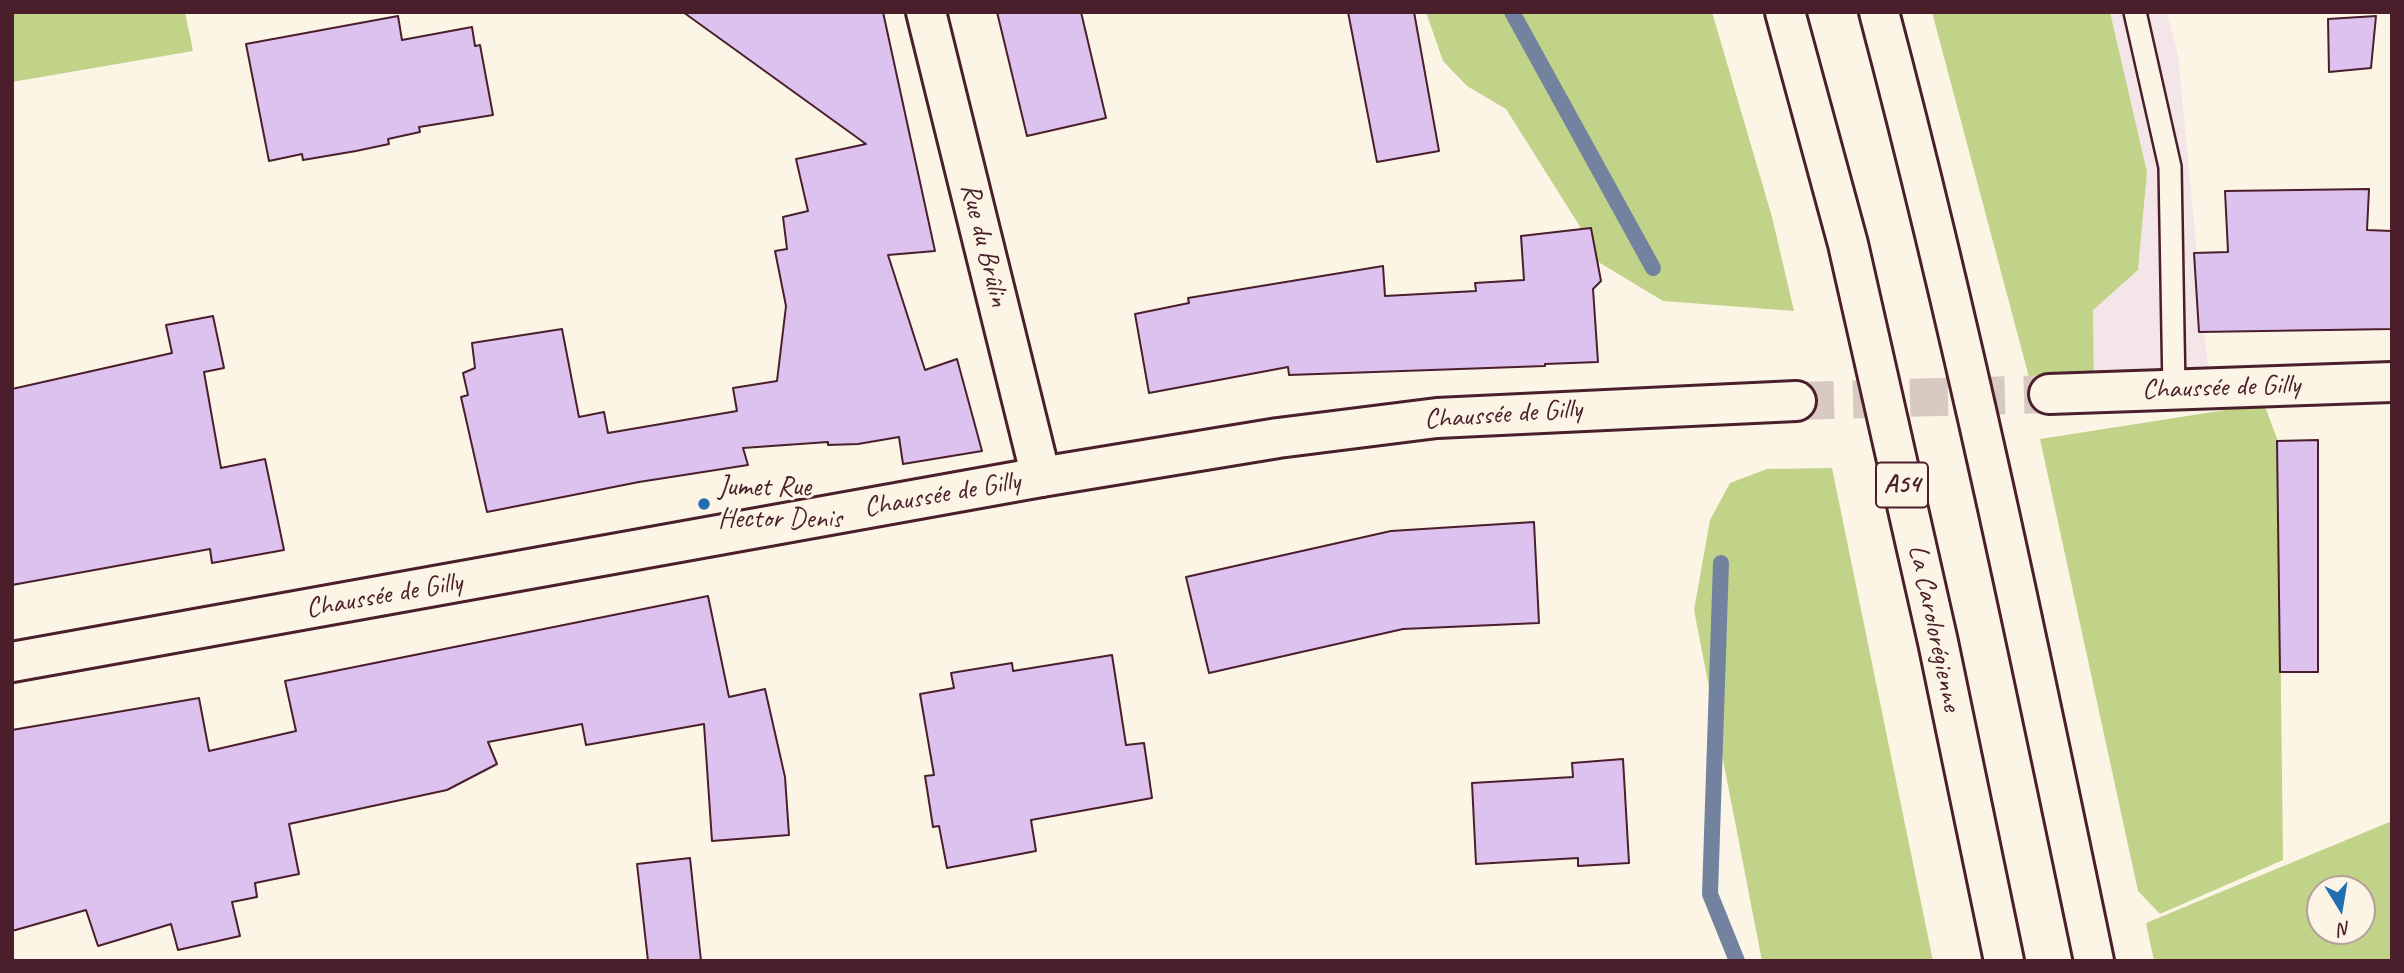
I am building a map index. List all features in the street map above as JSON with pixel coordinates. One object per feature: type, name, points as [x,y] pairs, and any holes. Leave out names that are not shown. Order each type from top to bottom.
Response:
[{"type":"main road","name":"Rue du Brûlin","points":[[926,12],[1041,477]]},
{"type":"main road","name":"La Carolorégienne","points":[[1785,12],[1854,271],[1938,642],[2004,961]]},
{"type":"main road","points":[[1879,12],[1934,222],[2024,622],[2094,961]]},
{"type":"main road","name":"Chaussée de Gilly","points":[[2049,394],[2392,382]]},
{"type":"main road","name":"Chaussée de Gilly","points":[[12,662],[1041,477],[1278,438],[1437,418],[1796,401]]},
{"type":"lane","points":[[2135,12],[2170,167],[2174,390]]},
{"type":"shaded area","points":[[2110,12],[2167,12],[2178,55],[2210,389],[2094,392],[2093,310],[2138,270],[2147,172]]},
{"type":"green space","points":[[12,12],[185,12],[193,51],[12,82]]},
{"type":"green space","points":[[1426,12],[1712,12],[1772,217],[1794,311],[1663,301],[1595,260],[1579,225],[1506,109],[1467,86],[1443,61]]},
{"type":"green space","points":[[1932,12],[2110,12],[2147,172],[2138,270],[2093,310],[2094,392],[2049,394],[2030,381]]},
{"type":"green space","points":[[2264,404],[2278,441],[2283,860],[2160,914],[2138,891],[2040,439]]},
{"type":"green space","points":[[1832,468],[1933,961],[1762,961],[1694,610],[1710,520],[1730,483],[1767,469]]},
{"type":"green space","points":[[2392,821],[2392,961],[2154,961],[2146,923]]},
{"type":"building","points":[[683,12],[883,12],[935,251],[888,255],[925,370],[957,359],[982,451],[903,464],[899,437],[858,444],[828,445],[828,442],[743,448],[748,465],[639,482],[487,512],[461,397],[468,395],[463,373],[475,368],[472,343],[562,329],[579,417],[604,412],[608,433],[737,411],[733,388],[777,381],[786,306],[775,251],[787,249],[783,217],[808,211],[796,159],[866,144]]},
{"type":"building","points":[[997,12],[1081,12],[1106,118],[1027,136]]},
{"type":"building","points":[[1348,12],[1414,12],[1439,151],[1377,162]]},
{"type":"building","points":[[398,16],[402,40],[472,27],[475,46],[480,45],[493,115],[419,127],[420,132],[388,139],[389,144],[356,151],[303,160],[302,154],[269,161],[246,44]]},
{"type":"building","points":[[2376,16],[2371,68],[2329,72],[2328,19]]},
{"type":"building","points":[[2369,189],[2367,230],[2392,231],[2392,329],[2199,332],[2194,253],[2228,252],[2225,191]]},
{"type":"building","points":[[1591,228],[1601,281],[1593,289],[1598,362],[1289,375],[1288,367],[1149,393],[1135,314],[1189,303],[1188,298],[1383,266],[1385,296],[1476,291],[1475,283],[1524,280],[1521,236]]},
{"type":"building","points":[[213,316],[224,368],[204,372],[221,468],[265,459],[284,550],[212,563],[210,549],[12,585],[12,389],[172,353],[166,325]]},
{"type":"building","points":[[2318,440],[2318,672],[2280,672],[2277,441]]},
{"type":"building","points":[[1534,522],[1539,623],[1403,629],[1209,673],[1186,577],[1391,531]]},
{"type":"building","points":[[708,596],[729,697],[765,689],[785,777],[789,835],[712,841],[704,724],[586,745],[582,724],[488,742],[497,764],[447,790],[289,824],[299,874],[255,883],[257,897],[232,902],[240,936],[178,950],[171,924],[98,946],[86,910],[12,931],[12,730],[199,698],[209,751],[296,731],[285,681]]},
{"type":"building","points":[[1112,655],[1126,745],[1144,743],[1152,798],[1031,820],[1036,851],[947,868],[939,826],[933,827],[925,776],[934,775],[920,694],[954,688],[951,673],[1012,663],[1013,671]]},
{"type":"building","points":[[1623,759],[1629,863],[1578,866],[1578,858],[1476,864],[1472,783],[1573,777],[1572,763]]},
{"type":"building","points":[[690,858],[701,961],[648,961],[637,864]]},
{"type":"waterway","points":[[1512,12],[1653,268]]},
{"type":"waterway","points":[[1721,563],[1710,894],[1737,961]]},
{"type":"tunnel","points":[[1796,401],[2049,394]]},
{"type":"place","name":"Jumet Rue Hector Denis","points":[[704,504]]}]
